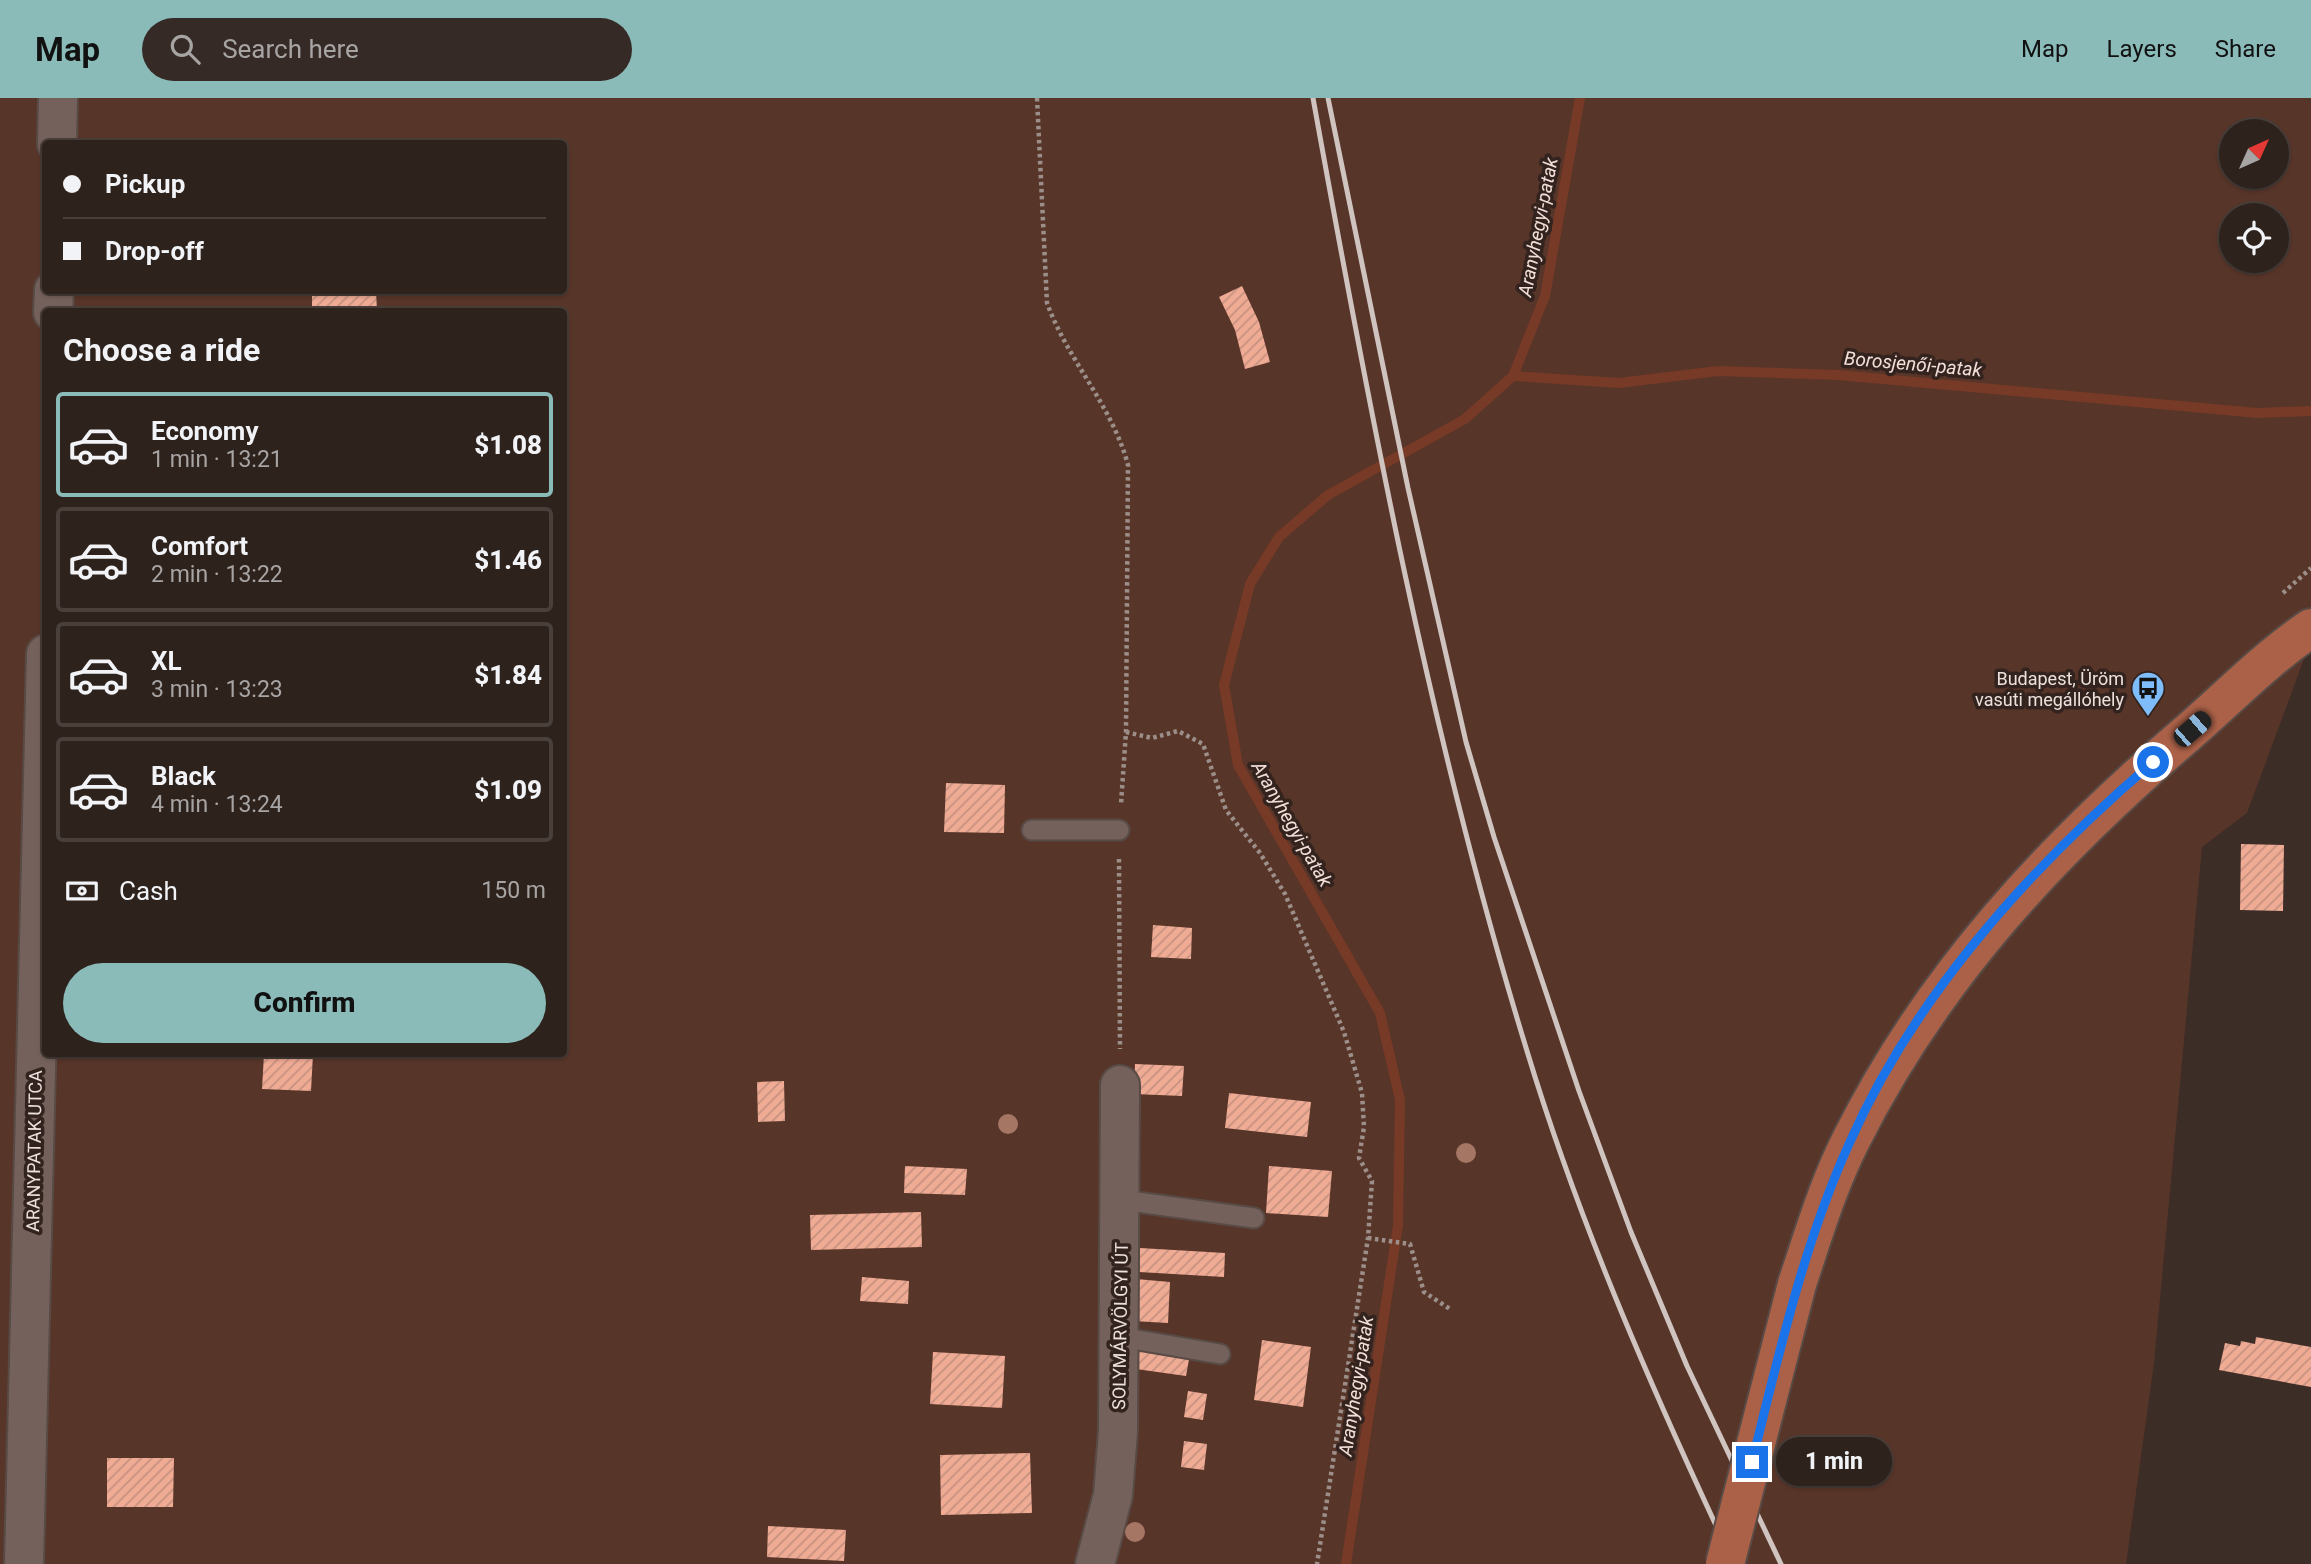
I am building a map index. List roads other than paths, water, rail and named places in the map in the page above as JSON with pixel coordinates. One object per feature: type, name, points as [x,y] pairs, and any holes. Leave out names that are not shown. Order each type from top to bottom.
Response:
[{"type":"main road","points":[[1726,1564],[1797,1284],[1849,1142],[1921,1016],[2008,906],[2115,795],[2311,628]]},
{"type":"street","points":[[57,140],[58,98]]},
{"type":"street","name":"ARANYPATAK UTCA","points":[[24,1564],[42,819]]},
{"type":"street","name":"SOLYMÁRVÖLGYI ÚT","points":[[1095,1564],[1113,1495],[1118,1431],[1122,1200],[1120,1085]]},
{"type":"lane","points":[[1032,830],[1119,830]]},
{"type":"lane","points":[[1122,1200],[1254,1218]]},
{"type":"lane","points":[[1120,1337],[1220,1354]]},
{"type":"waterway","name":"Aranyhegyi-patak","points":[[1346,1564],[1398,1225],[1400,1100],[1380,1013],[1238,765],[1224,685],[1250,584],[1279,537],[1328,495],[1465,419],[1513,376],[1545,296],[1580,98]]},
{"type":"waterway","name":"Borosjenői-patak","points":[[1513,376],[1619,383],[1718,371],[1838,375],[2258,413],[2311,411]]},
{"type":"railway","points":[[1313,98],[1357,338],[1406,578],[1461,816],[1493,934],[1548,1117],[1595,1247],[1648,1375],[1734,1564]]},
{"type":"railway","points":[[1328,98],[1408,488],[1466,742],[1494,837],[1579,1091],[1631,1232],[1687,1366],[1781,1564]]},
{"type":"place","name":"Budapest, Üröm vasúti megállóhely","points":[[2148,718]]}]
